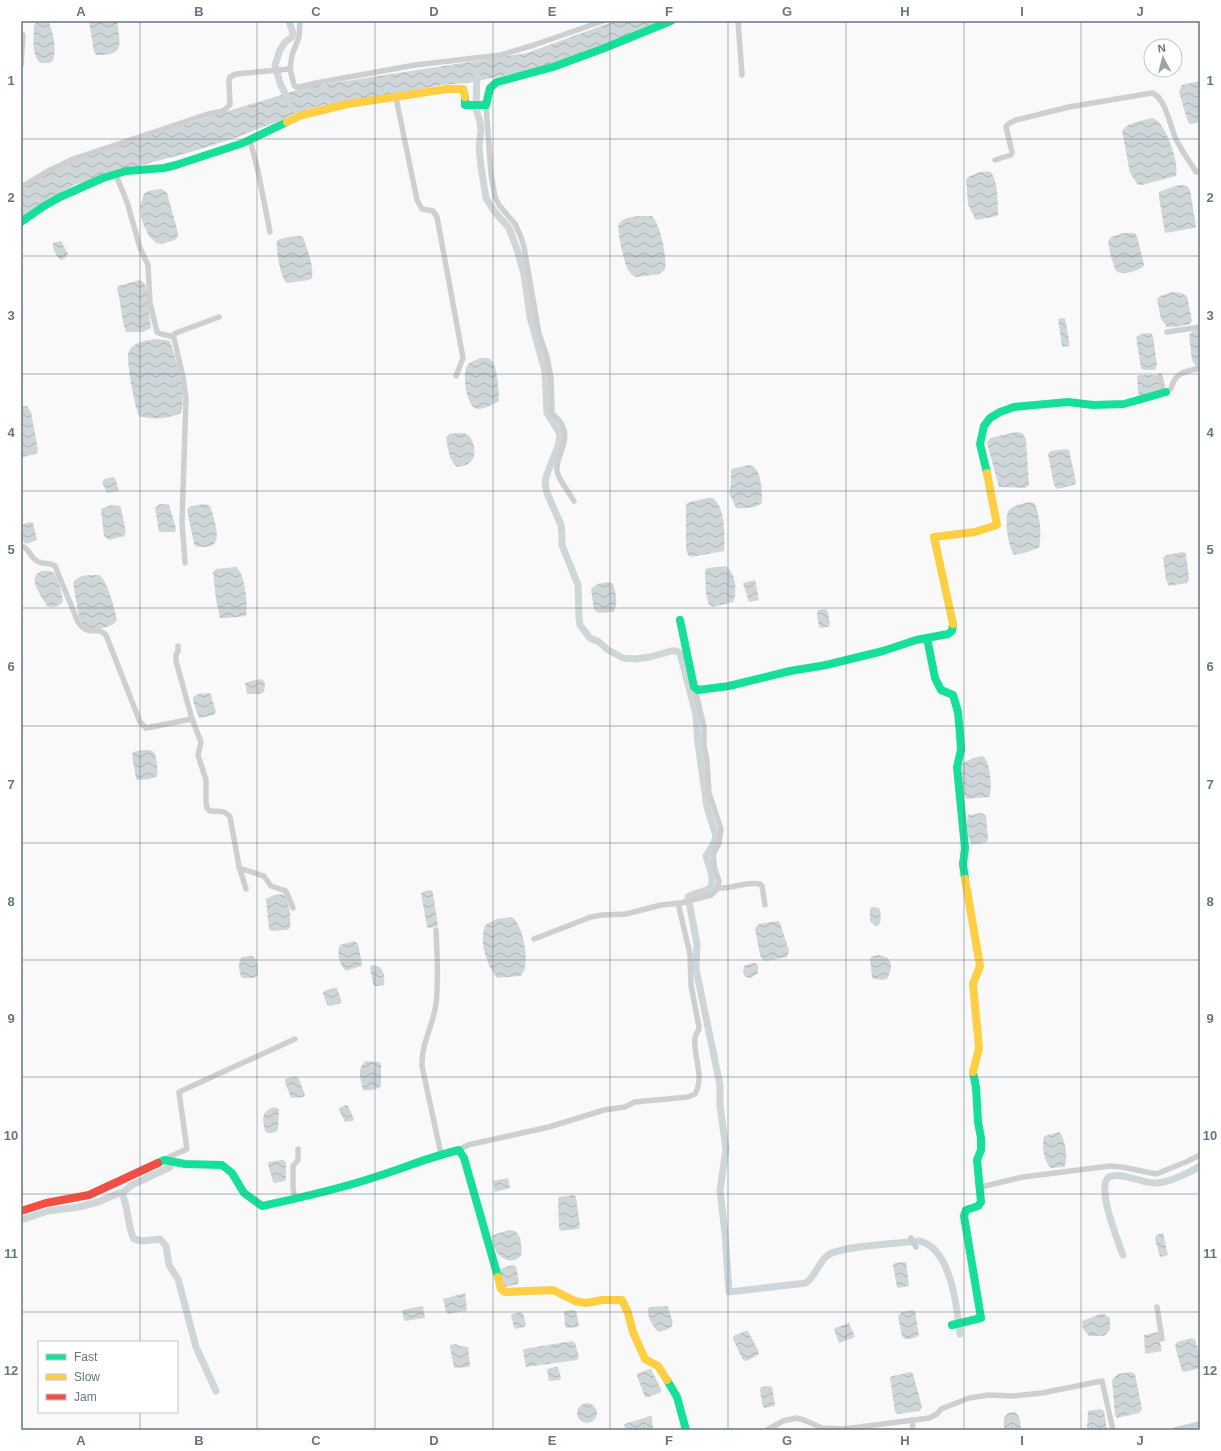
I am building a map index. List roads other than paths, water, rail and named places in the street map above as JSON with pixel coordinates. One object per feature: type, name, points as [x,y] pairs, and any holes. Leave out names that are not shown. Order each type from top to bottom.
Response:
[{"type":"street","points":[[300,21],[299,37],[287,69],[296,87],[316,82],[415,65],[501,55],[603,21]]},
{"type":"street","points":[[574,501],[558,475],[557,470],[564,442],[562,423],[552,413],[551,378],[547,357],[539,334],[524,247],[515,224],[499,205],[495,197],[484,105],[490,88],[497,82],[553,67],[671,21]]},
{"type":"street","points":[[738,21],[742,75]]},
{"type":"street","points":[[21,65],[23,35]]},
{"type":"street","points":[[21,187],[48,171],[73,159],[208,114],[223,111],[230,105],[229,81],[232,75],[239,73],[287,69]]},
{"type":"street","points":[[21,222],[44,206],[103,178],[126,171],[164,168],[176,165],[250,140],[302,115],[348,104],[396,98],[440,90],[458,89],[463,89],[465,92],[465,105],[484,105]]},
{"type":"street","points":[[995,160],[1011,155],[1012,152],[1006,127],[1008,124],[1016,120],[1070,108],[1152,93],[1155,94],[1163,105],[1175,137],[1196,172],[1200,172]]},
{"type":"street","points":[[396,98],[417,200],[422,209],[433,211],[437,217],[463,358],[456,376]]},
{"type":"street","points":[[250,140],[258,171],[270,232]]},
{"type":"street","points":[[116,175],[127,202],[140,248],[148,265],[150,303],[157,332],[162,335],[172,336],[176,332],[219,317]]},
{"type":"street","points":[[1167,332],[1200,327]]},
{"type":"street","points":[[172,336],[174,338],[183,377],[186,398],[182,522],[185,563]]},
{"type":"street","points":[[695,689],[698,690],[729,686],[790,671],[826,665],[927,638],[948,634],[953,628],[946,586],[934,537],[966,533],[997,525],[980,444],[984,426],[990,418],[1000,412],[1014,407],[1068,402],[1093,405],[1124,404],[1139,401],[1166,392],[1171,389],[1179,374],[1200,368]]},
{"type":"street","points":[[1160,376],[1163,390],[1166,392]]},
{"type":"street","points":[[21,546],[29,549],[36,561],[55,566],[82,629],[86,631],[103,632],[106,635],[140,722],[146,728],[192,719]]},
{"type":"street","points":[[534,940],[591,917],[626,914],[661,905],[680,903],[711,895],[718,888],[719,881],[713,855],[720,843],[721,830],[709,793],[708,762],[704,745],[704,727],[680,620]]},
{"type":"street","points":[[927,638],[935,678],[939,688],[944,692],[953,695],[954,697],[962,744],[957,767],[965,848],[963,856],[980,966],[979,972],[973,980],[980,1048],[973,1071],[981,1138],[981,1150],[977,1160],[981,1202],[980,1205],[968,1208],[964,1216],[981,1318],[952,1325]]},
{"type":"street","points":[[178,646],[176,661],[200,742],[198,755],[206,780],[206,805],[210,811],[219,810],[230,817],[240,868],[246,889]]},
{"type":"street","points":[[240,868],[264,876],[271,886],[286,891],[293,908]]},
{"type":"street","points":[[718,888],[760,884],[762,886],[765,904]]},
{"type":"street","points":[[21,1211],[46,1203],[89,1195],[164,1160],[185,1164],[222,1165],[232,1173],[244,1193],[262,1206],[330,1191],[373,1178],[440,1154],[459,1150],[468,1144],[549,1127],[599,1112],[625,1107],[635,1102],[688,1097],[695,1094],[699,1078],[695,1039],[700,1030],[691,984],[690,954],[680,903]]},
{"type":"street","points":[[436,930],[436,1005],[422,1055],[422,1066],[440,1154]]},
{"type":"street","points":[[167,1160],[169,1157],[187,1150],[179,1092],[295,1039]]},
{"type":"street","points":[[295,1199],[292,1173],[293,1166],[298,1160],[298,1149]]},
{"type":"street","points":[[459,1150],[464,1158],[501,1289],[506,1292],[553,1290],[575,1301],[586,1302],[622,1300],[628,1313],[633,1332],[645,1359],[658,1366],[672,1388],[686,1430]]},
{"type":"street","points":[[980,1187],[1037,1175],[1110,1166],[1156,1174],[1200,1155]]},
{"type":"street","points":[[911,1238],[916,1247]]},
{"type":"street","points":[[1157,1307],[1162,1339]]},
{"type":"street","points":[[767,1430],[784,1420],[796,1418],[822,1428],[830,1429],[844,1429],[929,1418],[937,1414],[942,1409],[969,1398],[989,1395],[1013,1396],[1042,1393],[1102,1381],[1113,1430]]},
{"type":"street","points":[[912,1420],[913,1430]]},
{"type":"street","points":[[1175,1430],[1188,1429],[1200,1424]]},
{"type":"water","points":[[89,21],[117,21],[120,42],[117,51],[106,55],[96,55],[94,52]]},
{"type":"water","points":[[615,21],[662,21],[596,49],[539,68],[468,83],[441,85],[381,97],[320,106],[299,112],[232,139],[74,185],[46,200],[21,218],[21,190],[36,179],[94,152],[307,87],[527,53]]},
{"type":"water","points":[[49,22],[55,47],[54,57],[53,61],[49,63],[40,63],[34,50],[34,25],[36,23]]},
{"type":"water","points":[[1200,81],[1200,122],[1192,124],[1189,123],[1187,119],[1179,92],[1182,85]]},
{"type":"water","points":[[1152,118],[1162,126],[1170,143],[1176,162],[1176,176],[1138,185],[1130,173],[1122,131],[1131,124]]},
{"type":"water","points":[[980,172],[990,172],[995,179],[998,214],[997,216],[977,220],[975,219],[968,204],[966,179]]},
{"type":"water","points":[[1182,185],[1187,186],[1190,190],[1196,227],[1165,233],[1159,192]]},
{"type":"water","points":[[162,189],[167,193],[178,237],[175,240],[161,244],[156,243],[149,236],[141,217],[140,207],[144,194],[148,191]]},
{"type":"water","points":[[640,216],[652,216],[658,227],[663,242],[665,270],[659,274],[635,277],[626,266],[618,227],[623,220]]},
{"type":"water","points":[[1124,233],[1134,233],[1137,236],[1144,264],[1143,267],[1137,270],[1122,273],[1116,271],[1111,257],[1108,241],[1111,237]]},
{"type":"water","points":[[294,236],[303,237],[311,262],[312,278],[309,280],[287,283],[280,270],[277,241]]},
{"type":"water","points":[[61,241],[68,254],[61,260],[56,255],[53,243]]},
{"type":"water","points":[[140,280],[146,286],[151,328],[143,332],[126,332],[117,288],[118,286]]},
{"type":"water","points":[[1173,292],[1181,293],[1187,296],[1192,321],[1190,324],[1167,327],[1161,319],[1157,299],[1160,296]]},
{"type":"water","points":[[1065,318],[1070,346],[1062,347],[1058,319]]},
{"type":"water","points":[[1200,330],[1200,365],[1196,366],[1192,360],[1189,335],[1193,331]]},
{"type":"water","points":[[1150,333],[1153,337],[1157,365],[1155,370],[1144,370],[1141,368],[1136,337],[1141,334]]},
{"type":"water","points":[[157,339],[170,341],[182,387],[183,405],[181,413],[166,418],[139,416],[135,403],[128,363],[129,351],[134,345]]},
{"type":"water","points":[[481,358],[490,359],[493,362],[498,379],[499,401],[478,409],[474,407],[468,397],[465,376],[467,366],[473,361]]},
{"type":"water","points":[[1137,376],[1157,376],[1161,388],[1160,391],[1139,396]]},
{"type":"water","points":[[21,406],[27,406],[31,412],[38,450],[37,453],[21,458]]},
{"type":"water","points":[[1016,432],[1022,433],[1026,439],[1029,485],[1025,488],[999,487],[987,443],[990,438]]},
{"type":"water","points":[[459,433],[468,435],[472,441],[474,445],[474,457],[468,464],[457,467],[450,457],[446,437],[450,434]]},
{"type":"water","points":[[1069,450],[1076,482],[1074,485],[1057,489],[1054,485],[1048,454],[1051,451]]},
{"type":"water","points":[[749,465],[757,470],[759,475],[762,503],[749,508],[736,508],[729,492],[731,485],[731,471],[732,469]]},
{"type":"water","points":[[115,478],[119,491],[107,493],[102,482],[105,479]]},
{"type":"water","points":[[713,498],[720,508],[724,530],[724,551],[691,557],[688,555],[686,550],[686,505],[689,502]]},
{"type":"water","points":[[1032,502],[1035,504],[1037,509],[1039,520],[1039,548],[1014,555],[1007,531],[1008,512],[1015,506]]},
{"type":"water","points":[[160,504],[169,505],[176,528],[175,532],[159,532],[155,508]]},
{"type":"water","points":[[205,504],[210,506],[213,514],[217,537],[214,544],[210,546],[195,546],[187,510],[191,506]]},
{"type":"water","points":[[112,505],[120,506],[121,508],[126,533],[124,536],[109,540],[104,536],[101,510]]},
{"type":"water","points":[[30,522],[33,523],[37,540],[26,544],[22,538],[21,525]]},
{"type":"water","points":[[1183,552],[1186,554],[1189,579],[1187,583],[1169,586],[1166,580],[1163,558],[1167,555]]},
{"type":"water","points":[[726,566],[732,573],[735,582],[735,598],[733,602],[712,607],[709,605],[706,594],[705,570],[708,568]]},
{"type":"water","points":[[236,567],[242,576],[244,583],[247,605],[246,616],[220,618],[216,600],[213,572],[216,569]]},
{"type":"water","points":[[42,571],[52,572],[58,581],[63,600],[62,603],[57,606],[47,606],[36,587],[35,578],[37,574]]},
{"type":"water","points":[[88,575],[99,575],[108,588],[117,620],[109,626],[90,629],[82,624],[79,617],[73,583],[77,578]]},
{"type":"water","points":[[755,580],[759,600],[749,602],[743,583]]},
{"type":"water","points":[[608,582],[613,584],[616,598],[614,612],[599,613],[594,610],[591,589],[597,584]]},
{"type":"water","points":[[826,609],[828,612],[830,625],[828,627],[820,628],[817,612],[818,610]]},
{"type":"water","points":[[259,679],[263,680],[265,684],[264,692],[259,694],[247,694],[245,683]]},
{"type":"water","points":[[210,693],[216,712],[214,715],[199,718],[193,697],[198,694]]},
{"type":"water","points":[[149,750],[154,752],[157,764],[157,776],[137,780],[132,756],[133,752]]},
{"type":"water","points":[[983,756],[989,769],[991,788],[989,797],[967,799],[964,796],[962,787],[961,764],[973,758]]},
{"type":"water","points":[[982,813],[986,816],[987,842],[972,845],[967,830],[968,815]]},
{"type":"water","points":[[431,890],[433,893],[438,926],[430,928],[427,927],[421,893]]},
{"type":"water","points":[[284,894],[290,911],[290,928],[287,930],[272,931],[269,929],[266,899],[274,895]]},
{"type":"water","points":[[870,908],[879,908],[880,910],[881,920],[878,926],[875,926],[870,921]]},
{"type":"water","points":[[511,917],[515,920],[522,936],[526,955],[524,972],[520,976],[497,978],[485,953],[483,946],[483,932],[485,925],[497,919]]},
{"type":"water","points":[[778,921],[789,951],[787,957],[767,961],[763,960],[760,955],[755,928],[759,924]]},
{"type":"water","points":[[354,941],[358,944],[362,964],[361,966],[346,971],[339,959],[338,951],[340,945]]},
{"type":"water","points":[[880,955],[888,958],[891,966],[887,979],[883,980],[873,979],[872,977],[870,958]]},
{"type":"water","points":[[252,956],[255,958],[257,964],[257,976],[254,978],[242,978],[239,968],[240,959],[242,957]]},
{"type":"water","points":[[755,963],[758,965],[758,973],[751,978],[746,977],[743,973],[744,966]]},
{"type":"water","points":[[373,965],[382,970],[384,985],[375,986],[373,984],[370,967]]},
{"type":"water","points":[[337,988],[341,1003],[331,1006],[327,1005],[323,993],[324,991]]},
{"type":"water","points":[[366,1061],[379,1062],[381,1064],[381,1086],[375,1089],[363,1090],[360,1070]]},
{"type":"water","points":[[296,1076],[299,1079],[305,1095],[303,1097],[291,1098],[285,1079]]},
{"type":"water","points":[[346,1105],[348,1106],[354,1119],[353,1121],[345,1122],[339,1110],[339,1108]]},
{"type":"water","points":[[274,1107],[279,1109],[278,1130],[273,1133],[268,1133],[265,1131],[264,1114],[266,1111]]},
{"type":"water","points":[[1059,1132],[1066,1149],[1065,1164],[1064,1167],[1051,1168],[1046,1161],[1044,1153],[1044,1136]]},
{"type":"water","points":[[284,1160],[286,1163],[286,1178],[285,1181],[275,1183],[273,1182],[268,1164],[269,1162]]},
{"type":"water","points":[[508,1178],[510,1188],[495,1192],[493,1181]]},
{"type":"water","points":[[574,1195],[576,1197],[580,1227],[578,1229],[561,1231],[559,1229],[558,1199],[559,1197]]},
{"type":"water","points":[[509,1230],[515,1231],[520,1237],[522,1254],[517,1259],[506,1260],[497,1253],[492,1241],[493,1235]]},
{"type":"water","points":[[1163,1233],[1168,1255],[1160,1257],[1155,1239],[1156,1235]]},
{"type":"water","points":[[906,1262],[909,1285],[898,1288],[893,1265],[895,1263]]},
{"type":"water","points":[[513,1265],[516,1266],[519,1282],[518,1284],[505,1287],[502,1285],[499,1269]]},
{"type":"water","points":[[465,1293],[467,1310],[448,1314],[446,1312],[443,1299]]},
{"type":"water","points":[[423,1306],[425,1318],[404,1321],[402,1310]]},
{"type":"water","points":[[668,1307],[672,1326],[659,1332],[650,1321],[648,1308]]},
{"type":"water","points":[[573,1310],[576,1311],[579,1325],[577,1327],[567,1328],[565,1326],[564,1312]]},
{"type":"water","points":[[911,1310],[915,1311],[919,1336],[911,1339],[905,1339],[902,1336],[898,1316],[902,1312]]},
{"type":"water","points":[[521,1312],[523,1313],[526,1325],[516,1329],[511,1316]]},
{"type":"water","points":[[1100,1314],[1104,1314],[1110,1318],[1110,1330],[1104,1336],[1089,1336],[1083,1329],[1082,1321]]},
{"type":"water","points":[[849,1323],[855,1337],[839,1343],[834,1330],[835,1328]]},
{"type":"water","points":[[748,1331],[759,1352],[758,1355],[747,1361],[743,1360],[733,1339],[734,1336]]},
{"type":"water","points":[[1158,1332],[1162,1351],[1145,1354],[1144,1335]]},
{"type":"water","points":[[1192,1338],[1195,1340],[1200,1356],[1200,1368],[1185,1372],[1182,1371],[1175,1346],[1177,1342]]},
{"type":"water","points":[[572,1341],[575,1343],[579,1357],[577,1360],[526,1367],[523,1351],[524,1349]]},
{"type":"water","points":[[456,1344],[459,1346],[468,1347],[469,1367],[454,1367],[450,1345]]},
{"type":"water","points":[[558,1367],[561,1378],[560,1380],[549,1381],[547,1369]]},
{"type":"water","points":[[651,1369],[661,1392],[645,1397],[637,1374]]},
{"type":"water","points":[[911,1372],[913,1374],[922,1407],[920,1411],[897,1414],[895,1412],[890,1377]]},
{"type":"water","points":[[1131,1372],[1135,1374],[1142,1409],[1139,1413],[1117,1418],[1115,1415],[1112,1380],[1118,1374]]},
{"type":"water","points":[[761,1387],[772,1387],[775,1404],[774,1406],[764,1408],[760,1390]]},
{"type":"water","points":[[587,1403],[594,1406],[597,1413],[594,1420],[587,1423],[580,1420],[577,1413],[580,1406]]},
{"type":"water","points":[[1100,1409],[1104,1411],[1107,1430],[1087,1430],[1088,1411]]},
{"type":"water","points":[[1015,1412],[1019,1418],[1021,1430],[1004,1430],[1004,1418],[1008,1413]]},
{"type":"water","points":[[650,1416],[652,1417],[653,1430],[626,1430],[625,1424]]},
{"type":"waterway","points":[[289,21],[293,33],[292,37],[285,42],[280,50],[275,65],[280,83],[289,102]]},
{"type":"waterway","points":[[477,72],[476,109],[480,122],[481,131],[479,147],[486,198],[494,211],[509,228],[517,249],[524,274],[530,317],[545,371],[547,413],[559,432],[560,437],[545,484],[547,493],[561,525],[562,545],[578,585],[580,625],[590,638],[599,642],[608,650],[623,658],[635,659],[650,657],[671,651],[680,653],[696,715],[698,743],[707,807],[716,836],[714,843],[706,856],[712,884],[707,890],[688,897],[697,944],[696,969],[720,1085],[720,1106],[726,1149],[720,1190],[725,1233],[729,1292],[806,1283],[812,1277],[821,1262],[833,1253],[856,1247],[919,1241],[930,1246],[938,1254],[945,1266],[954,1295],[960,1334]]},
{"type":"waterway","points":[[1123,1255],[1108,1212],[1105,1188],[1107,1180],[1112,1176],[1118,1175],[1146,1182],[1157,1183],[1179,1177],[1200,1166]]},
{"type":"waterway","points":[[121,1194],[132,1185],[170,1167]]},
{"type":"waterway","points":[[21,1220],[48,1211],[79,1207],[98,1202],[119,1193],[122,1194],[134,1239],[142,1241],[160,1239],[166,1246],[169,1265],[178,1279],[196,1347],[216,1391]]}]
